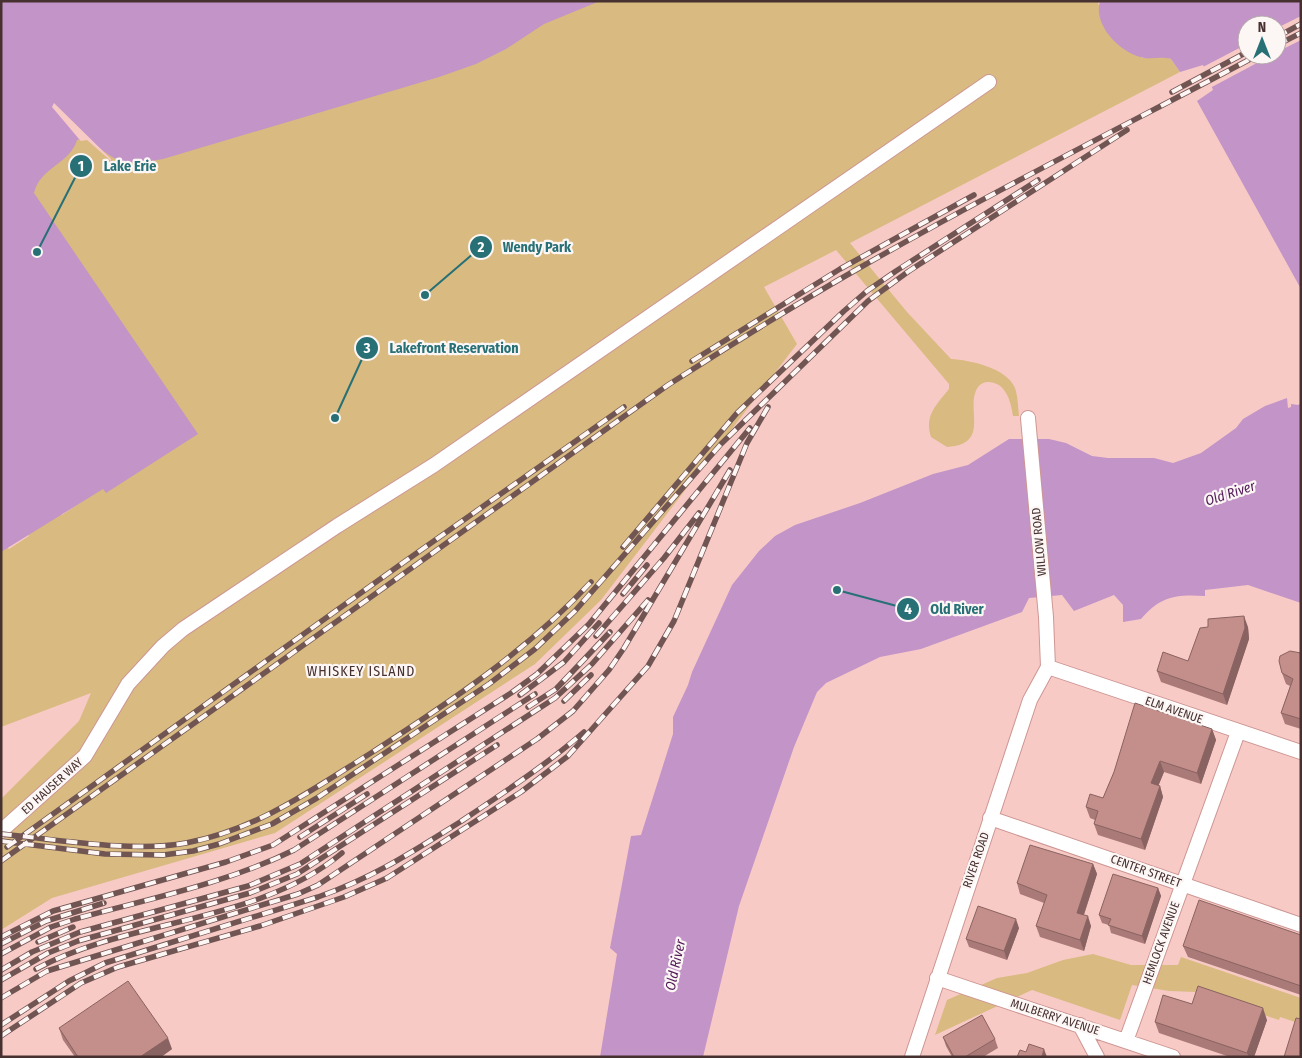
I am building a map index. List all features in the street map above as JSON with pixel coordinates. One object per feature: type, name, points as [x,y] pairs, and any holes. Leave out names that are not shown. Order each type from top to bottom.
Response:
[{"type":"street","name":"ED HAUSER WAY","points":[[4,829],[85,756],[128,684],[146,667],[162,646],[183,629],[434,464],[989,82]]},
{"type":"street","name":"WILLOW ROAD","points":[[1028,418],[1046,617],[1048,667]]},
{"type":"street","name":"ELM AVENUE","points":[[1048,667],[1301,752]]},
{"type":"street","name":"RIVER ROAD","points":[[912,1057],[1030,700],[1048,667]]},
{"type":"street","name":"HEMLOCK AVENUE","points":[[1126,1041],[1238,732]]},
{"type":"street","name":"CENTER STREET","points":[[990,818],[1301,925]]},
{"type":"street","name":"MULBERRY AVENUE","points":[[937,978],[1173,1057]]},
{"type":"street","points":[[1080,1025],[1097,1057]]},
{"type":"shaded area","points":[[164,1],[1100,1],[1098,4],[1142,58],[1161,56],[1171,59],[1180,72],[850,243],[907,312],[951,359],[987,366],[1011,381],[1016,391],[1019,416],[1013,416],[1009,399],[999,385],[985,382],[979,386],[974,395],[974,424],[973,432],[969,439],[961,444],[947,447],[931,437],[929,423],[932,411],[949,389],[949,384],[836,250],[764,287],[797,344],[601,600],[535,664],[275,833],[52,898],[1,930],[1,799],[79,721],[91,693],[1,727],[1,539],[9,549],[29,536],[1,497],[1,431],[62,515],[102,488],[1,287],[23,193]]},
{"type":"shaded area","points":[[1093,954],[1131,965],[1178,965],[1181,957],[1301,998],[1301,1024],[1280,1017],[1279,1020],[1196,992],[1169,991],[1132,985],[1120,1020],[1032,990],[935,1035],[947,1000],[997,978],[1027,973],[1063,960]]},
{"type":"water","points":[[1,1],[600,1],[544,24],[506,49],[476,64],[439,77],[163,159],[138,162],[121,161],[106,153],[87,137],[77,140],[68,155],[42,177],[34,193],[198,434],[106,493],[103,489],[1,552]]},
{"type":"water","points":[[1100,1],[1301,1],[1301,289],[1197,101],[1213,90],[1203,65],[1180,72],[1171,59],[1144,58],[1132,54],[1116,43],[1104,28],[1100,19]]},
{"type":"water","points":[[1287,398],[1288,408],[1291,407],[1291,404],[1298,405],[1301,403],[1301,603],[1248,585],[1205,590],[1205,596],[1177,596],[1170,598],[1155,605],[1141,619],[1123,622],[1123,605],[1114,595],[1074,611],[1062,595],[1029,598],[1022,612],[921,649],[880,657],[826,683],[817,692],[794,747],[739,906],[703,1057],[600,1057],[617,954],[610,948],[631,836],[641,835],[673,734],[673,717],[692,672],[732,585],[759,551],[775,536],[795,525],[860,503],[933,474],[968,465],[1009,439],[1049,439],[1066,443],[1092,456],[1154,458],[1173,463],[1201,453],[1236,428],[1243,419],[1265,406]]},
{"type":"pier","points":[[1301,16],[1301,40],[1287,47],[1287,23]]},
{"type":"pier","points":[[1237,49],[1237,65],[1253,65],[1210,88],[1201,68]]},
{"type":"pier","points":[[54,103],[111,161],[87,140],[81,141],[79,139],[52,107]]},
{"type":"building","points":[[1244,616],[1245,628],[1223,694],[1157,671],[1163,652],[1188,661],[1200,628],[1208,627],[1208,619]]},
{"type":"building","points":[[1290,651],[1301,653],[1301,719],[1281,713],[1293,679],[1282,673],[1279,661],[1280,656]]},
{"type":"building","points":[[1135,703],[1212,729],[1197,773],[1160,761],[1151,783],[1160,786],[1141,839],[1094,824],[1098,811],[1086,807],[1090,794],[1103,798],[1114,772]]},
{"type":"building","points":[[1030,845],[1093,864],[1077,913],[1088,916],[1080,940],[1036,926],[1047,895],[1017,883]]},
{"type":"building","points":[[1113,874],[1158,888],[1142,936],[1108,925],[1111,919],[1099,915]]},
{"type":"building","points":[[1199,900],[1301,935],[1301,986],[1183,946]]},
{"type":"building","points":[[978,906],[1016,919],[1004,951],[966,939]]},
{"type":"building","points":[[128,981],[168,1038],[140,1057],[78,1057],[59,1028]]},
{"type":"building","points":[[1198,986],[1263,1008],[1247,1053],[1155,1022],[1163,995],[1192,1004]]},
{"type":"building","points":[[982,1015],[995,1039],[965,1057],[954,1057],[943,1037]]},
{"type":"building","points":[[1296,1018],[1301,1019],[1301,1057],[1284,1057]]},
{"type":"building","points":[[1029,1044],[1044,1049],[1042,1056],[1044,1057],[1017,1057],[1020,1050],[1026,1052]]},
{"type":"railway","points":[[1287,32],[1301,24]]},
{"type":"railway","points":[[1287,40],[1301,33]]},
{"type":"railway","points":[[1172,92],[1237,57]]},
{"type":"railway","points":[[1,861],[668,385],[788,310],[910,239],[1239,65]]},
{"type":"railway","points":[[1,841],[105,854],[163,855],[193,851],[219,844],[272,824],[317,798],[489,684],[535,649],[575,611],[721,444],[868,301],[909,271],[1127,130]]},
{"type":"railway","points":[[623,547],[737,413],[844,311],[867,291],[896,271],[1038,180]]},
{"type":"railway","points":[[692,361],[840,269],[974,195]]},
{"type":"railway","points":[[7,847],[397,567],[624,407]]},
{"type":"railway","points":[[1,1036],[81,983],[118,967],[260,926],[344,897],[387,878],[521,792],[568,756],[648,666],[674,621],[747,443],[768,407]]},
{"type":"railway","points":[[1,937],[53,911],[226,862],[273,845],[511,693],[537,674],[589,624],[750,428]]},
{"type":"railway","points":[[1,998],[47,971],[298,894],[318,885],[537,739],[573,711],[609,670],[730,470]]},
{"type":"railway","points":[[596,636],[664,558],[699,513]]},
{"type":"railway","points":[[623,594],[647,565]]},
{"type":"railway","points":[[1,834],[118,846],[165,846],[212,837],[260,819],[305,794],[371,753],[458,695],[541,631],[591,582]]},
{"type":"railway","points":[[1,970],[32,952],[80,932],[248,886],[300,864],[555,698],[592,664],[648,600]]},
{"type":"railway","points":[[520,695],[564,662],[599,623]]},
{"type":"railway","points":[[528,707],[556,689],[610,632]]},
{"type":"railway","points":[[564,701],[591,675]]},
{"type":"railway","points":[[1,954],[51,927],[214,882],[294,850],[535,694]]},
{"type":"railway","points":[[1,1025],[69,981],[105,963],[318,897],[338,890],[392,864],[492,801],[539,768],[584,732]]},
{"type":"railway","points":[[1,980],[48,953],[78,941],[250,893],[297,874],[497,745]]},
{"type":"railway","points":[[300,837],[367,794]]},
{"type":"railway","points":[[36,969],[73,952],[112,939],[233,907],[272,894],[308,876],[342,853]]},
{"type":"railway","points":[[1,944],[46,921],[104,903]]},
{"type":"railway","points":[[38,942],[73,927]]},
{"type":"place","name":"Lake Erie","points":[[37,252]]},
{"type":"place","name":"Wendy Park","points":[[425,295]]},
{"type":"place","name":"Lakefront Reservation","points":[[335,418]]},
{"type":"place","name":"Old River","points":[[837,590]]},
{"type":"district","name":"WHISKEY ISLAND","points":[[361,671]]}]
